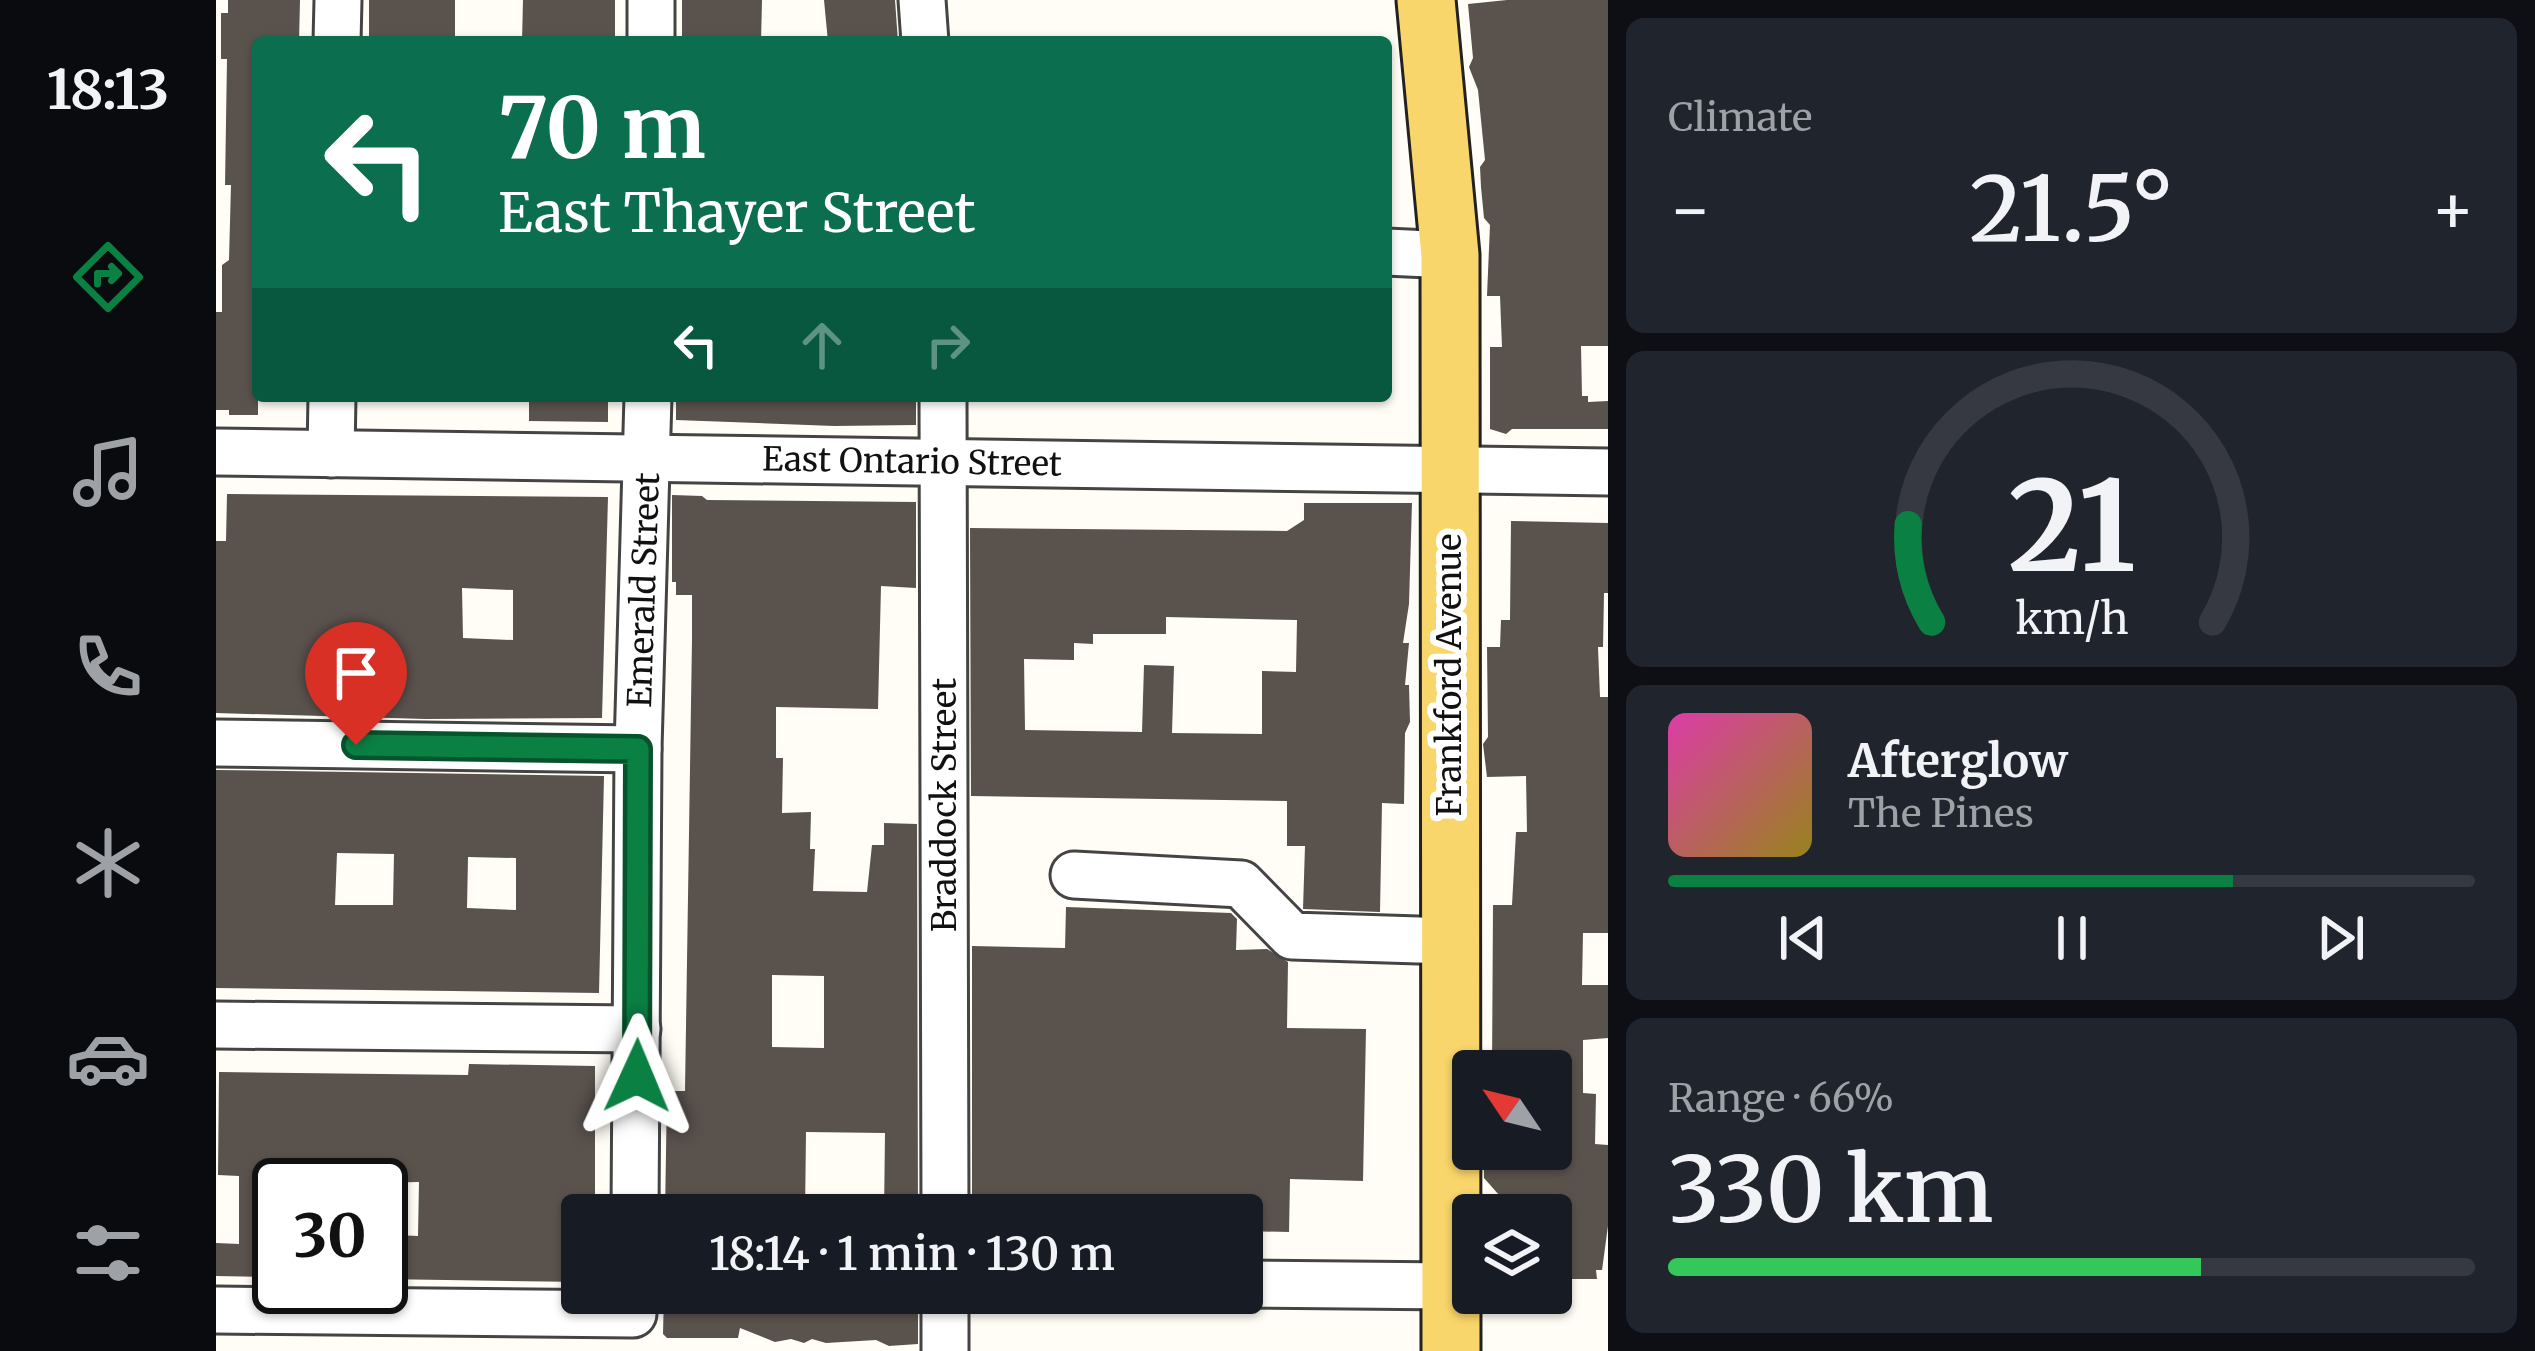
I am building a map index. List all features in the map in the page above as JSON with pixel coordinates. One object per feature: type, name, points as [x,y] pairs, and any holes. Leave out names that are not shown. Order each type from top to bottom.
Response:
[{"type":"main road","name":"Frankford Avenue","points":[[1426,0],[1450,255],[1451,1351]]},
{"type":"street","points":[[337,36],[338,0]]},
{"type":"street","points":[[651,0],[651,36]]},
{"type":"street","points":[[922,0],[925,36]]},
{"type":"street","points":[[1392,252],[1450,255]]},
{"type":"street","points":[[331,454],[332,402]]},
{"type":"street","name":"Emerald Street","points":[[635,1194],[638,749],[648,402]]},
{"type":"street","name":"Braddock Street","points":[[943,402],[945,1194]]},
{"type":"street","name":"East Ontario Street","points":[[216,452],[1608,472]]},
{"type":"street","points":[[216,743],[638,749]]},
{"type":"street","points":[[1074,875],[1241,884],[1292,936],[1450,941]]},
{"type":"street","points":[[216,1024],[637,1029]]},
{"type":"street","points":[[1263,1284],[1452,1286]]},
{"type":"street","points":[[216,1310],[634,1319]]},
{"type":"street","points":[[945,1314],[945,1351]]},
{"type":"building","points":[[228,0],[300,0],[299,36],[252,36],[252,402],[258,402],[258,415],[216,410],[216,312],[222,312],[222,265],[229,260],[227,59],[221,59],[221,13],[228,13]]},
{"type":"building","points":[[369,0],[455,0],[455,36],[369,36]]},
{"type":"building","points":[[523,0],[615,0],[615,36],[522,36]]},
{"type":"building","points":[[682,0],[762,0],[761,36],[682,36]]},
{"type":"building","points":[[824,0],[895,0],[898,36],[827,36]]},
{"type":"building","points":[[1608,0],[1608,346],[1581,346],[1582,396],[1588,396],[1588,402],[1608,401],[1608,429],[1512,429],[1506,434],[1490,429],[1490,347],[1502,347],[1500,296],[1487,296],[1490,225],[1484,218],[1480,167],[1485,160],[1478,90],[1469,67],[1473,58],[1468,4]]},
{"type":"building","points":[[529,402],[608,402],[608,422],[529,421]]},
{"type":"building","points":[[676,402],[916,402],[916,425],[676,420]]},
{"type":"building","points":[[227,494],[608,497],[602,718],[216,713],[216,541],[226,541]],"holes":[[[462,588],[513,590],[513,640],[463,638]]]},
{"type":"building","points":[[672,495],[707,500],[916,502],[916,588],[881,586],[878,709],[776,707],[776,758],[783,758],[782,813],[811,812],[813,891],[867,892],[872,845],[884,845],[884,823],[917,824],[918,1194],[884,1194],[885,1133],[806,1132],[805,1194],[665,1194],[667,1091],[685,1091],[692,595],[676,595],[676,582],[672,582]],"holes":[[[772,975],[824,976],[824,1048],[772,1047]]]},
{"type":"building","points":[[1304,503],[1412,503],[1403,643],[1409,643],[1405,685],[1409,685],[1410,722],[1405,733],[1404,804],[1382,803],[1380,912],[1303,909],[1305,846],[1287,846],[1287,801],[971,796],[970,528],[1287,531],[1304,520]],"holes":[[[1166,617],[1297,620],[1296,672],[1262,671],[1262,734],[1172,733],[1174,666],[1144,665],[1142,732],[1025,730],[1024,659],[1074,660],[1074,643],[1093,644],[1093,634],[1166,634]]]},
{"type":"building","points":[[1511,521],[1608,523],[1608,593],[1604,593],[1603,647],[1598,647],[1600,697],[1608,697],[1608,933],[1583,933],[1582,985],[1608,985],[1608,1038],[1583,1040],[1583,1093],[1596,1094],[1595,1144],[1608,1145],[1608,1226],[1597,1279],[1572,1279],[1572,1194],[1498,1194],[1484,1178],[1484,1170],[1572,1170],[1572,1050],[1492,1050],[1493,905],[1512,905],[1516,832],[1527,832],[1526,776],[1487,777],[1483,744],[1488,737],[1487,647],[1500,647],[1501,620],[1510,620]]},
{"type":"building","points":[[216,770],[604,776],[599,993],[216,988]],"holes":[[[337,853],[394,854],[393,905],[335,905]],[[468,857],[516,858],[516,910],[467,908]]]},
{"type":"building","points":[[1066,907],[1231,913],[1237,919],[1236,950],[1267,949],[1288,962],[1287,1028],[1366,1029],[1363,1181],[1290,1179],[1289,1232],[1263,1231],[1263,1194],[972,1194],[972,946],[1065,948]]},
{"type":"building","points":[[469,1064],[595,1066],[595,1194],[561,1194],[561,1282],[408,1279],[408,1236],[418,1236],[419,1182],[408,1182],[408,1158],[252,1158],[252,1277],[216,1276],[216,1243],[239,1244],[239,1176],[218,1175],[219,1072],[468,1075]]},
{"type":"building","points":[[663,1314],[918,1314],[918,1344],[775,1342],[740,1328],[738,1338],[667,1338]]},
{"type":"route","points":[[356,745],[638,749],[637,1076]]}]
